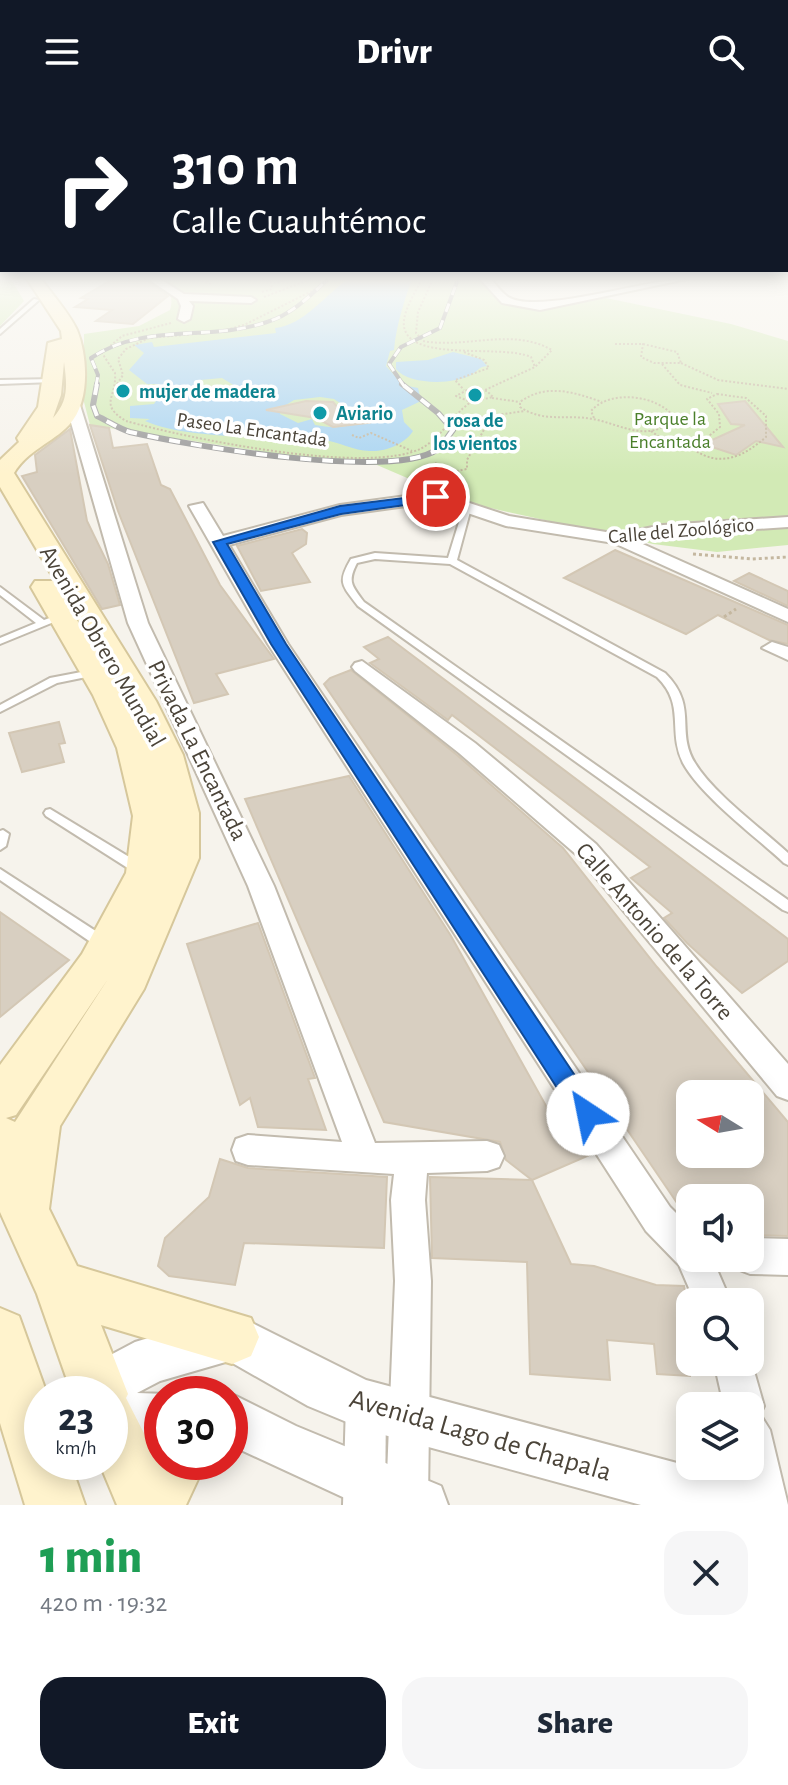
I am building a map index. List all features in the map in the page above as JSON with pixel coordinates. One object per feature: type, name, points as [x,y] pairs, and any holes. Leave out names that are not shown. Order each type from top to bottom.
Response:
[{"type":"main road","points":[[0,455],[40,425],[53,380],[57,344]]},
{"type":"main road","points":[[70,419],[77,390],[71,344]]},
{"type":"main road","name":"Avenida Obrero Mundial","points":[[8,1131],[124,989],[181,858],[182,813],[167,755],[107,669],[3,473],[14,455],[70,419]]},
{"type":"main road","name":"Avenida Obrero Mundial","points":[[0,510],[52,620],[107,669],[133,748],[150,816],[144,873],[106,945],[17,1058],[8,1131]]},
{"type":"main road","points":[[8,1131],[24,1211],[60,1287],[91,1376]]},
{"type":"main road","points":[[60,1287],[232,1337]]},
{"type":"main road","points":[[0,1335],[24,1403]]},
{"type":"main road","points":[[128,1463],[147,1505]]},
{"type":"main road","points":[[156,1505],[165,1480]]},
{"type":"street","name":"Privada La Encantada","points":[[70,419],[138,623],[261,886],[365,1159]]},
{"type":"street","name":"Calle del Zoológico","points":[[220,542],[340,510],[436,497],[506,521],[618,539],[663,530],[788,522]]},
{"type":"street","points":[[197,506],[278,644],[447,905],[658,1219],[676,1238]]},
{"type":"street","points":[[618,539],[788,616]]},
{"type":"street","name":"Calle Antonio de la Torre","points":[[362,667],[467,748],[587,850],[788,1086]]},
{"type":"street","points":[[248,1150],[365,1159],[487,1156]]},
{"type":"street","points":[[248,1428],[393,1499],[389,1412],[413,1281],[408,1200],[412,1157]]},
{"type":"street","points":[[764,1256],[788,1257]]},
{"type":"street","points":[[128,1380],[152,1359],[232,1337]]},
{"type":"street","name":"Avenida Lago de Chapala","points":[[232,1337],[325,1389],[389,1412],[722,1501],[755,1505]]},
{"type":"street","points":[[763,1480],[769,1505]]},
{"type":"lane","points":[[0,382],[53,380]]},
{"type":"lane","points":[[452,561],[467,508]]},
{"type":"lane","points":[[788,860],[691,767],[679,745],[681,704],[676,686],[452,561],[375,556],[354,561],[346,576],[348,587],[373,613],[788,907]]},
{"type":"lane","points":[[0,590],[52,620]]},
{"type":"lane","points":[[0,641],[52,620]]},
{"type":"lane","points":[[0,709],[54,680],[107,669]]},
{"type":"lane","points":[[50,813],[144,873]]},
{"type":"lane","points":[[0,874],[106,945]]},
{"type":"path","name":"Paseo La Encantada","points":[[108,344],[102,353],[115,370],[118,380],[109,400],[112,413],[136,427],[363,458],[414,451],[434,443],[462,407],[471,402]]},
{"type":"path","points":[[114,386],[122,381],[118,359],[132,344]]},
{"type":"path","points":[[418,344],[432,348],[513,350],[531,357],[535,367]]},
{"type":"path","points":[[445,344],[479,344]]},
{"type":"path","points":[[435,463],[452,472],[467,469],[467,460],[486,426],[482,417],[525,411],[549,420],[594,418],[615,428],[650,430],[673,421],[670,410],[642,400],[602,402],[559,390],[538,392],[520,402],[492,398],[471,402],[456,396],[464,390],[485,390],[535,367],[552,350],[540,344]]},
{"type":"path","points":[[643,344],[641,357],[662,364],[681,363],[718,380],[788,389]]},
{"type":"path","points":[[646,344],[670,347],[677,352],[681,363]]},
{"type":"path","points":[[432,348],[438,352],[465,352],[488,364],[489,368],[455,380],[464,390]]},
{"type":"path","points":[[662,364],[680,385],[746,398],[760,409],[768,424],[766,437],[753,450],[724,461],[697,453],[693,445]]},
{"type":"path","points":[[485,390],[492,398]]},
{"type":"path","points":[[650,430],[665,441],[693,445],[707,439],[720,427],[719,414],[707,399],[717,394]]},
{"type":"path","points":[[520,402],[525,411]]},
{"type":"path","points":[[594,418],[592,408],[602,402]]},
{"type":"path","points":[[352,435],[359,438],[371,433],[414,451]]},
{"type":"path","points":[[643,550],[752,559],[788,557]]},
{"type":"green space","name":"Parque la Encantada","points":[[84,344],[788,344],[788,545],[717,552],[653,544],[463,502],[377,465],[321,461],[90,425],[84,402]]},
{"type":"water","points":[[153,344],[154,347],[395,344],[386,366],[403,385],[418,388],[421,401],[402,410],[404,422],[413,431],[409,436],[394,446],[376,451],[322,440],[231,436],[163,427],[145,421],[150,419],[130,418],[130,406],[154,404],[161,393],[159,384],[147,384],[129,370],[144,353],[134,345]],"holes":[[[222,378],[235,386],[228,395],[202,395],[189,389],[200,380]],[[334,399],[343,405],[339,408],[362,417],[352,424],[334,427],[315,425],[312,419],[298,423],[280,414],[281,408],[294,400]]]},
{"type":"water","points":[[453,352],[481,359],[487,366],[463,378],[443,382],[420,381],[396,369],[396,362],[428,360]]},
{"type":"building","name":"Aviario","points":[[306,401],[333,402],[340,410],[368,423],[333,427],[316,418],[266,410]]},
{"type":"building","points":[[745,401],[783,447],[756,441],[736,455],[703,444],[745,425],[731,424],[718,404]]},
{"type":"building","points":[[90,425],[109,428],[113,448],[147,444],[161,485],[170,489],[220,585],[274,659],[216,674],[228,694],[194,703],[118,511]]},
{"type":"building","points":[[70,429],[87,521],[108,564],[120,605],[102,609],[22,476],[37,472],[35,455]]},
{"type":"building","points":[[302,529],[307,533],[306,544],[292,553],[310,582],[261,591],[237,546]]},
{"type":"building","points":[[615,550],[788,625],[788,644],[769,640],[718,615],[686,634],[564,578]]},
{"type":"building","points":[[749,573],[788,591],[788,606],[734,581]]},
{"type":"building","points":[[388,637],[788,939],[788,961],[742,993],[664,918],[672,913],[631,878],[650,867],[452,715],[448,720],[370,663],[379,659],[364,647]]},
{"type":"building","points":[[351,670],[457,755],[563,848],[657,967],[753,1080],[676,1080],[676,1168],[764,1168],[764,1094],[788,1122],[788,1236],[764,1235],[764,1184],[676,1184],[676,1201],[324,684],[330,678]]},
{"type":"building","points":[[59,722],[65,743],[59,744],[64,762],[22,772],[9,733]]},
{"type":"building","points":[[349,776],[451,936],[550,1113],[592,1154],[532,1180],[506,1160],[500,1142],[384,1122],[245,799]]},
{"type":"building","points":[[0,912],[69,960],[0,1017]]},
{"type":"building","points":[[258,923],[315,1078],[308,1079],[326,1130],[258,1127],[250,1098],[240,1105],[187,944]]},
{"type":"building","points":[[220,1159],[248,1168],[387,1177],[384,1248],[244,1243],[235,1285],[169,1276],[158,1266],[165,1238],[209,1197]]},
{"type":"building","points":[[430,1177],[532,1180],[571,1264],[594,1266],[656,1285],[684,1286],[676,1288],[676,1375],[657,1374],[654,1344],[607,1340],[610,1380],[530,1374],[527,1262],[432,1258]]},
{"type":"railway","points":[[96,386],[98,375],[91,358],[120,344]]},
{"type":"railway","points":[[403,385],[389,364],[406,344]]},
{"type":"railway","points":[[97,384],[93,405],[97,416],[130,432],[240,452],[379,462],[414,458],[438,449],[453,430],[438,413],[403,385]]},
{"type":"place","name":"mujer de madera","points":[[123,391]]},
{"type":"place","name":"rosa de los vientos","points":[[475,395]]},
{"type":"place","name":"Aviario","points":[[320,413]]},
{"type":"route","points":[[436,497],[340,510],[220,542],[278,644],[447,905],[588,1114]]}]
